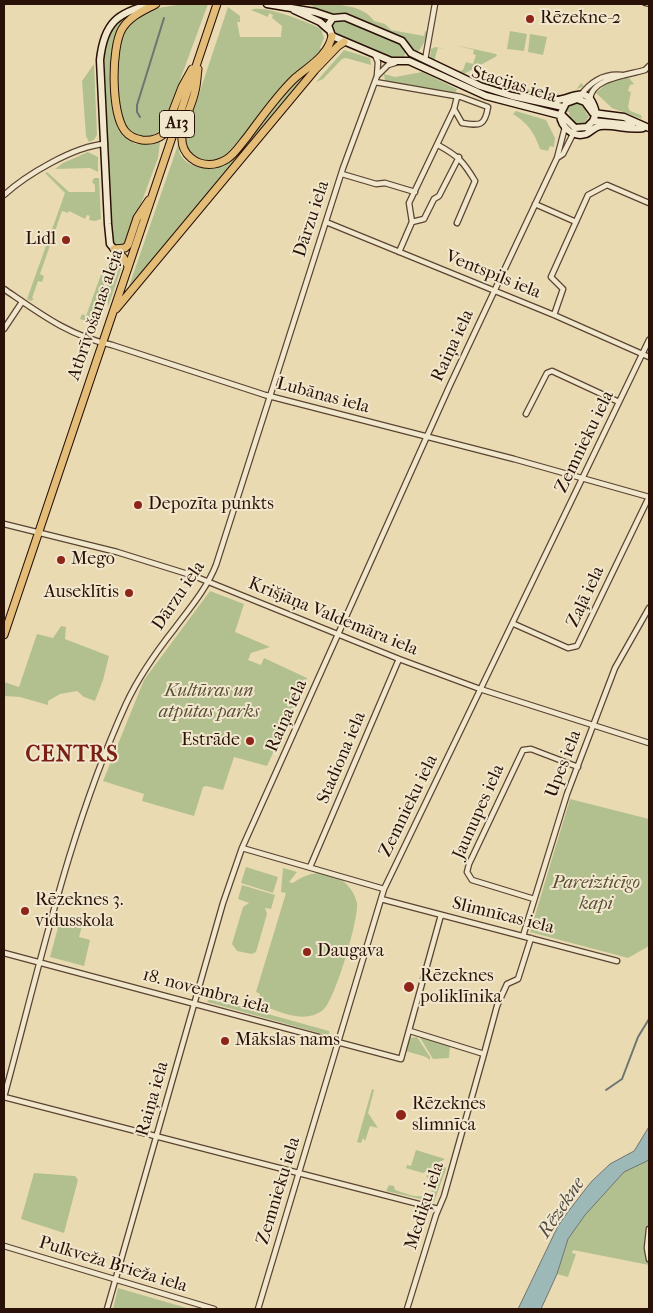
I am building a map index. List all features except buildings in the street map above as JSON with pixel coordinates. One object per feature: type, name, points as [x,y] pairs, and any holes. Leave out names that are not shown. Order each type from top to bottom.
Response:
[{"type":"main road","points":[[154,4],[129,20],[116,44],[114,64],[118,112],[122,126],[128,134],[144,140],[164,134],[182,87],[200,54]]},
{"type":"main road","points":[[128,266],[109,240],[100,60],[102,39],[108,26],[119,16],[135,8],[154,4]]},
{"type":"main road","name":"Atbrīvošanas aleja","points":[[4,635],[217,4]]},
{"type":"main road","name":"Stacijas iela","points":[[267,4],[293,10],[315,12],[334,18],[345,17],[402,42],[408,50],[468,82],[512,96],[563,107]]},
{"type":"main road","name":"Stacijas iela","points":[[293,10],[320,22],[330,33],[344,42],[395,62],[413,62],[486,96],[560,115],[576,131]]},
{"type":"main road","points":[[200,54],[196,92],[182,132],[182,142],[184,150],[191,158],[200,163],[210,165],[221,162],[232,154],[289,84],[325,51],[330,33],[330,21],[334,18]]},
{"type":"main road","points":[[113,314],[316,70],[344,42]]},
{"type":"main road","points":[[403,61],[408,50]]},
{"type":"main road","points":[[512,96],[555,100],[572,95],[590,101],[596,113],[593,121],[588,127],[576,131]]},
{"type":"main road","name":"Stacijas iela","points":[[560,115],[563,107],[569,101],[579,97],[591,111],[624,117],[647,129]]},
{"type":"main road","points":[[560,115],[565,127],[586,134],[599,126],[647,129]]},
{"type":"main road","points":[[593,121],[623,123],[647,129]]},
{"type":"main road","points":[[114,249],[126,248],[139,213],[153,194]]},
{"type":"street","points":[[425,60],[435,4]]},
{"type":"street","name":"Dārzu iela","points":[[4,1097],[64,872],[87,804],[125,707],[139,677],[208,582],[216,565],[326,222],[377,76],[378,64],[375,55]]},
{"type":"street","points":[[377,76],[388,65],[395,62]]},
{"type":"street","name":"Stacijas iela","points":[[590,101],[591,94],[597,88],[623,76],[642,71],[649,66]]},
{"type":"street","name":"Stacijas iela","points":[[579,97],[587,87],[604,76],[623,76]]},
{"type":"street","points":[[375,82],[486,104],[486,120],[482,124],[462,123],[454,109]]},
{"type":"street","points":[[399,252],[412,222],[409,203],[438,145],[454,109],[457,97]]},
{"type":"street","name":"Raiņa iela","points":[[107,1309],[229,884],[242,848],[427,437],[557,158],[565,127]]},
{"type":"street","name":"Raiņa iela","points":[[557,158],[563,154],[576,131]]},
{"type":"street","points":[[4,195],[37,171],[92,146],[105,144]]},
{"type":"street","points":[[438,145],[459,157],[467,165],[474,184],[457,223]]},
{"type":"street","points":[[412,222],[424,219],[434,199],[439,196],[459,157]]},
{"type":"street","points":[[342,174],[376,184],[385,183],[415,192]]},
{"type":"street","points":[[554,315],[563,289],[551,277],[588,195],[607,186],[649,204]]},
{"type":"street","points":[[535,204],[576,222]]},
{"type":"street","name":"Ventspils iela","points":[[326,222],[554,315],[649,357]]},
{"type":"street","name":"Lubānas iela","points":[[4,289],[71,333],[102,343],[270,396],[649,497]]},
{"type":"street","points":[[4,328],[22,302]]},
{"type":"street","name":"Zemnieku iela","points":[[258,1309],[384,889],[480,689],[514,624],[649,340]]},
{"type":"street","points":[[526,414],[547,374],[552,371],[619,402]]},
{"type":"street","name":"Zaļā iela","points":[[514,624],[568,648],[577,646],[649,497]]},
{"type":"street","name":"Krišjāņa Valdemāra iela","points":[[4,524],[116,552],[208,582],[399,659],[480,689],[593,727],[649,743]]},
{"type":"street","name":"Upes iela","points":[[522,936],[578,767],[615,668],[649,608]]},
{"type":"street","name":"Stadiona iela","points":[[310,867],[399,659]]},
{"type":"street","name":"Jaunupes iela","points":[[534,899],[472,880],[468,872],[468,864],[523,750],[531,749],[578,767]]},
{"type":"street","points":[[242,848],[384,889]]},
{"type":"street","name":"Slimnīcas iela","points":[[381,899],[618,960]]},
{"type":"street","points":[[440,915],[410,1031],[484,1054]]},
{"type":"street","name":"Mediķu iela","points":[[407,1309],[438,1209],[444,1196],[497,1006],[507,984],[518,979],[531,938]]},
{"type":"street","name":"18. novembra iela","points":[[4,953],[401,1059],[410,1031]]},
{"type":"street","points":[[4,1097],[438,1209]]},
{"type":"street","points":[[649,1229],[647,1248],[649,1259]]},
{"type":"street","name":"Pulkveža Brieža iela","points":[[4,1246],[205,1308],[214,1309]]},
{"type":"green space","points":[[188,4],[208,4],[162,129],[150,136],[140,138],[132,134],[123,117],[116,62],[119,41],[128,25],[140,15],[160,8]]},
{"type":"green space","points":[[310,4],[354,8],[369,15],[374,21],[385,24],[391,30],[424,36],[425,31],[427,32],[426,38],[422,47],[416,53],[405,41],[341,15],[318,11]]},
{"type":"green space","points":[[228,7],[240,16],[240,22],[237,22],[240,37],[281,37],[282,26],[272,18],[273,15],[269,13],[268,17],[251,10],[265,9],[296,18],[321,29],[324,38],[320,48],[323,50],[278,91],[233,149],[221,159],[205,161],[193,156],[188,151],[184,139]]},
{"type":"green space","points":[[132,13],[119,28],[111,52],[116,124],[119,131],[135,144],[160,142],[158,158],[129,236],[124,245],[116,246],[112,241],[104,50],[107,38],[116,24]]},
{"type":"green space","points":[[339,18],[401,43],[406,51],[404,57],[397,61],[334,36],[330,25],[331,22]]},
{"type":"green space","points":[[510,31],[527,34],[524,51],[507,49]]},
{"type":"green space","points":[[530,34],[547,37],[543,55],[528,52]]},
{"type":"green space","points":[[455,45],[496,54],[497,56],[462,75],[430,60],[431,49],[435,47],[445,49],[438,48],[434,61],[460,71],[463,70],[466,62],[473,64],[476,55],[473,54],[474,50]]},
{"type":"green space","points":[[344,50],[370,58],[371,65],[346,58],[342,59],[323,79],[316,82]]},
{"type":"green space","points":[[320,61],[129,290],[178,145],[183,159],[195,166],[210,167],[231,161],[284,92]]},
{"type":"green space","points":[[94,64],[97,135],[94,140],[89,142],[86,136],[82,81]]},
{"type":"green space","points":[[422,72],[457,89],[456,92],[452,94],[385,82],[384,74],[395,77]]},
{"type":"green space","points":[[620,78],[629,78],[634,84],[630,85],[628,91],[631,92],[628,107],[630,111],[641,115],[642,119],[612,108],[596,93],[606,84]]},
{"type":"green space","points":[[484,82],[561,95],[572,91],[557,98],[500,92],[482,85]]},
{"type":"green space","points":[[581,83],[584,86],[576,89]]},
{"type":"green space","points":[[577,103],[584,107],[587,115],[590,115],[583,125],[574,124],[570,119],[569,112],[565,111],[570,105]]},
{"type":"green space","points":[[516,111],[546,120],[555,138],[554,147],[550,146],[548,151],[540,149],[530,129],[513,114]]},
{"type":"green space","points":[[88,152],[98,157],[98,172],[90,168],[55,169],[63,163]]},
{"type":"green space","points":[[47,172],[69,192],[95,192],[95,185],[92,182],[94,178],[99,178],[101,219],[89,220],[90,216],[87,215],[85,219],[69,211],[68,213],[62,211],[40,274],[44,276],[42,282],[38,281],[32,298],[34,299],[31,301],[27,299],[65,193],[45,173]]},
{"type":"green space","points":[[114,253],[122,260],[122,266],[108,307],[106,268]]},
{"type":"green space","points":[[103,269],[105,310],[87,321],[80,319],[82,314],[86,316]]},
{"type":"green space","name":"Kultūras un atpūtas parks","points":[[210,591],[244,604],[235,632],[270,647],[251,653],[248,660],[261,665],[264,658],[307,678],[267,766],[234,757],[223,790],[203,787],[194,816],[142,801],[144,794],[103,781],[144,680]]},
{"type":"green space","points":[[61,626],[66,627],[65,639],[109,656],[95,701],[84,697],[77,691],[60,694],[48,701],[48,705],[20,697],[4,696],[4,682],[19,687],[37,634],[53,638]]},
{"type":"green space","name":"Pareizticīgo kapi","points":[[570,799],[649,819],[649,946],[628,958],[530,932]]},
{"type":"green space","points":[[246,867],[278,877],[273,893],[241,883]]},
{"type":"green space","name":"Daugava","points":[[283,868],[297,872],[289,882],[293,883],[315,873],[334,876],[351,889],[357,903],[357,912],[350,941],[334,992],[323,1010],[310,1016],[296,1016],[269,1008],[270,1003],[259,1000],[260,994],[256,992],[286,893],[281,892]]},
{"type":"green space","points":[[242,885],[275,895],[271,909],[265,908],[267,914],[256,952],[252,954],[237,951],[232,944],[243,907],[249,903],[238,899]]},
{"type":"green space","points":[[60,920],[82,926],[79,937],[90,940],[84,966],[50,957]]},
{"type":"green space","points":[[210,998],[329,1031],[330,1036],[207,1002]]},
{"type":"green space","points":[[419,1036],[450,1045],[449,1058],[433,1059]]},
{"type":"green space","points":[[417,1037],[430,1060],[406,1051],[410,1038]]},
{"type":"green space","points":[[372,1089],[374,1090],[368,1113],[378,1128],[370,1126],[365,1141],[363,1138],[361,1143],[357,1142]]},
{"type":"green space","points":[[649,1145],[649,1234],[647,1243],[649,1265],[573,1250],[572,1253],[576,1254],[568,1277],[557,1274],[568,1239],[585,1214],[607,1174]]},
{"type":"green space","points":[[416,1150],[445,1159],[423,1173],[395,1165],[406,1168],[407,1165],[411,1166]]},
{"type":"green space","points":[[443,1162],[446,1169],[434,1202],[386,1191],[389,1185],[394,1186],[395,1190],[410,1195],[425,1196],[429,1194],[433,1190],[432,1183],[426,1176]]},
{"type":"green space","points":[[34,1173],[75,1176],[78,1180],[64,1233],[21,1219]]},
{"type":"green space","points":[[118,1288],[190,1309],[113,1309]]},
{"type":"water","points":[[649,1127],[649,1160],[624,1172],[585,1215],[568,1239],[557,1274],[541,1309],[518,1309],[558,1226],[567,1213],[591,1182],[610,1164],[634,1151]]},
{"type":"waterway","points":[[140,117],[137,112],[137,105],[164,18]]},
{"type":"waterway","points":[[606,1090],[622,1079],[638,1037],[649,1019]]},
{"type":"railway","points":[[644,4],[649,5]]},
{"type":"place","name":"Rēzekne-2","points":[[530,19]]},
{"type":"place","name":"Lidl","points":[[66,240]]},
{"type":"place","name":"Depozīta punkts","points":[[138,505]]},
{"type":"place","name":"Mego","points":[[61,560]]},
{"type":"place","name":"Auseklītis","points":[[129,593]]},
{"type":"place","name":"Estrāde","points":[[250,741]]},
{"type":"place","name":"Rēzeknes 3. vidusskola","points":[[25,911]]},
{"type":"place","name":"Daugava","points":[[307,952]]},
{"type":"place","name":"Rēzeknes poliklīnika","points":[[409,987]]},
{"type":"place","name":"Mākslas nams","points":[[225,1041]]},
{"type":"place","name":"Rēzeknes slimnīca","points":[[401,1115]]},
{"type":"district","name":"CENTRS","points":[[72,756]]},
{"type":"water label","name":"Rēzekne","points":[[562,1208]]}]
